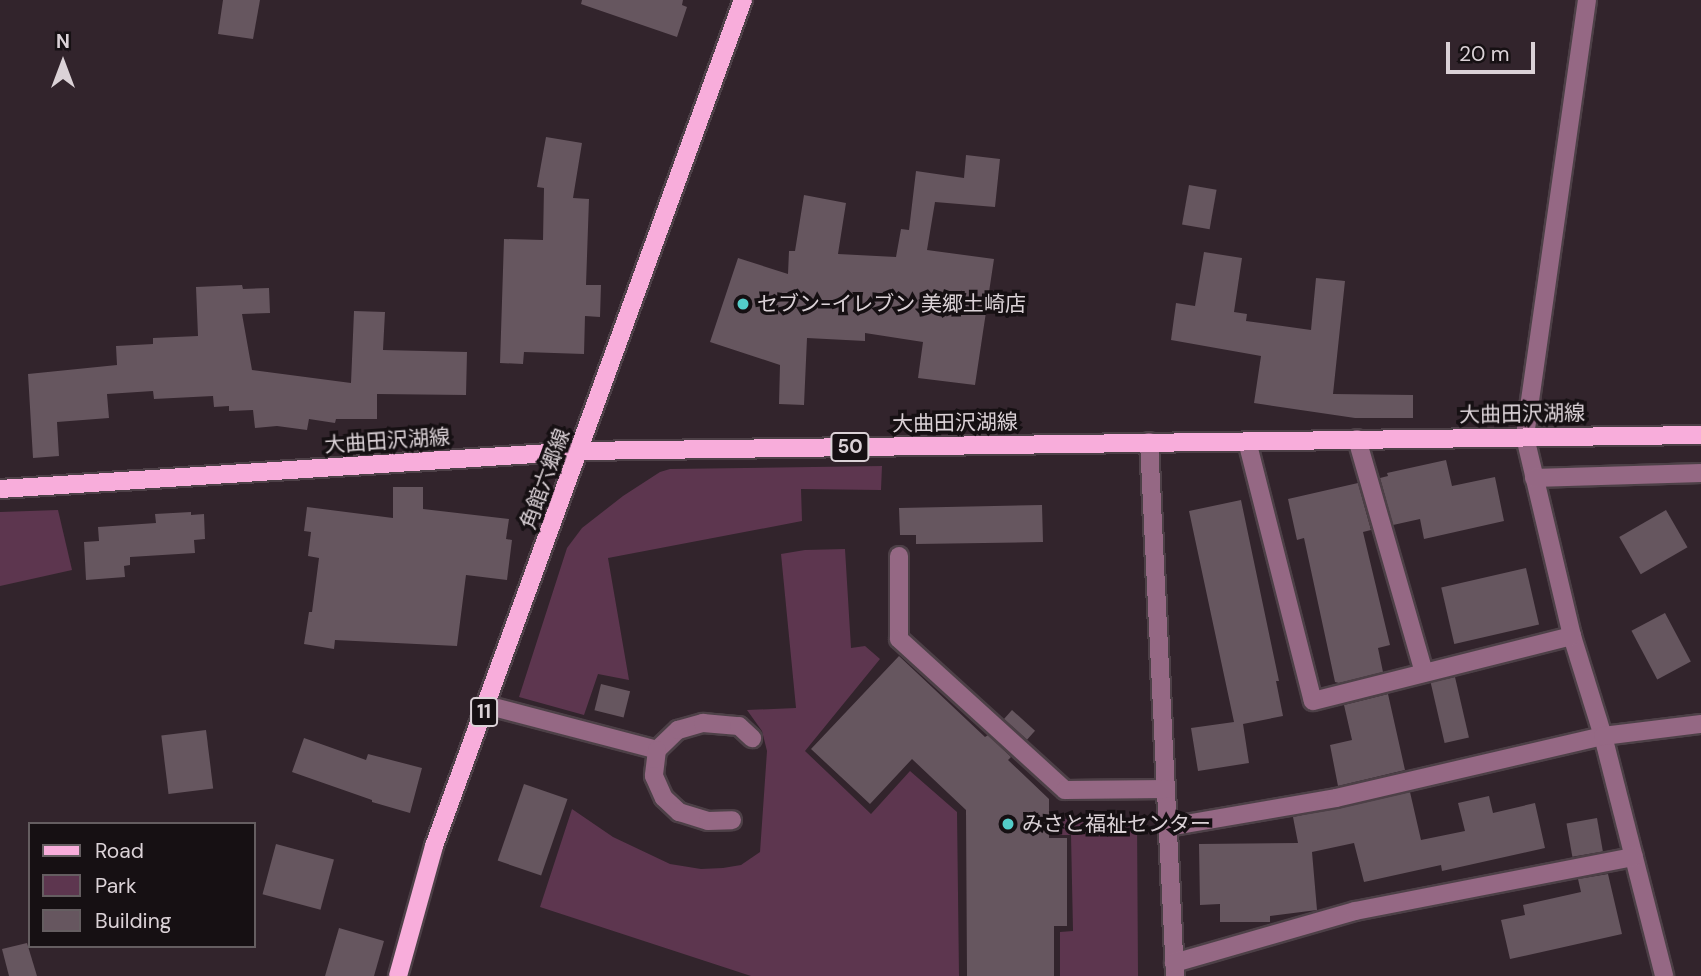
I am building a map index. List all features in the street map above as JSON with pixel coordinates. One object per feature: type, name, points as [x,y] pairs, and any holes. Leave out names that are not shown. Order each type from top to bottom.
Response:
[{"type":"main road","name":"角館六郷線","points":[[398,976],[434,846],[743,0]]},
{"type":"main road","name":"大曲田沢湖線","points":[[0,489],[580,451],[1701,435]]},
{"type":"street","points":[[1587,0],[1525,437],[1572,636],[1603,736],[1664,976]]},
{"type":"street","points":[[1357,439],[1424,673]]},
{"type":"street","points":[[1247,441],[1313,701],[1572,636]]},
{"type":"street","points":[[1149,442],[1175,970],[1355,911],[1634,858]]},
{"type":"street","points":[[1534,478],[1701,472]]},
{"type":"street","points":[[899,556],[899,639],[1065,790],[1166,789]]},
{"type":"street","points":[[486,705],[657,750]]},
{"type":"street","points":[[732,820],[708,821],[679,812],[664,798],[654,776],[657,750],[678,730],[703,723],[739,726],[752,738]]},
{"type":"street","points":[[1168,827],[1336,798],[1603,736],[1701,724]]},
{"type":"green space","points":[[882,466],[881,490],[801,489],[802,521],[608,558],[629,680],[598,674],[584,715],[519,697],[567,548],[582,528],[660,472],[670,469]]},
{"type":"green space","points":[[58,510],[72,570],[0,586],[0,512]]},
{"type":"green space","points":[[845,549],[851,648],[865,646],[880,659],[805,751],[871,814],[910,771],[957,812],[959,976],[751,976],[540,907],[572,809],[613,837],[670,864],[701,869],[723,868],[741,865],[760,852],[767,751],[762,731],[747,710],[796,708],[781,554],[805,550]]},
{"type":"green space","points":[[1137,818],[1138,976],[1060,976],[1060,932],[1073,931],[1071,835],[1055,835],[1055,819]]},
{"type":"building","points":[[223,0],[260,0],[253,39],[218,34]]},
{"type":"building","points":[[582,0],[683,0],[682,5],[687,7],[677,37],[581,4]]},
{"type":"building","points":[[546,137],[582,143],[573,198],[589,199],[586,285],[601,285],[600,317],[585,316],[584,354],[524,352],[523,364],[500,363],[504,239],[543,240],[544,188],[537,187]]},
{"type":"building","points":[[966,155],[1000,159],[995,207],[935,202],[927,250],[994,259],[975,385],[918,378],[923,342],[865,333],[865,341],[807,338],[804,405],[779,404],[780,365],[710,342],[738,258],[788,274],[789,251],[795,251],[804,195],[846,203],[838,254],[896,257],[901,229],[909,230],[916,171],[964,178]]},
{"type":"building","points":[[1189,185],[1217,190],[1210,229],[1182,224]]},
{"type":"building","points":[[1204,252],[1242,258],[1234,312],[1247,314],[1246,321],[1311,330],[1316,278],[1345,281],[1333,394],[1413,395],[1413,418],[1355,418],[1254,403],[1261,356],[1171,340],[1176,303],[1195,306]]},
{"type":"building","points":[[242,285],[243,289],[269,288],[270,313],[242,314],[252,370],[351,383],[354,311],[385,312],[383,350],[467,352],[466,395],[377,394],[377,419],[336,419],[335,423],[309,419],[307,430],[277,426],[255,428],[253,410],[229,411],[229,406],[214,407],[213,396],[154,399],[153,391],[107,394],[109,418],[57,422],[59,456],[33,458],[28,374],[117,365],[116,346],[153,344],[153,338],[198,336],[196,287]]},
{"type":"building","points":[[1446,460],[1452,486],[1495,477],[1504,521],[1424,539],[1420,519],[1393,525],[1380,478],[1388,476],[1387,473]]},
{"type":"building","points":[[1358,483],[1371,530],[1363,532],[1390,645],[1378,648],[1383,672],[1339,683],[1335,682],[1304,538],[1297,540],[1288,499]]},
{"type":"building","points":[[393,487],[423,487],[423,509],[509,519],[506,539],[512,540],[507,580],[466,575],[457,646],[335,640],[334,649],[304,644],[309,612],[312,612],[319,558],[308,556],[311,532],[304,531],[307,507],[393,518]]},
{"type":"building","points":[[1241,500],[1279,681],[1276,681],[1283,716],[1243,724],[1249,763],[1198,771],[1191,728],[1234,722],[1189,511]]},
{"type":"building","points":[[1042,505],[1043,542],[916,544],[916,535],[900,535],[899,508]]},
{"type":"building","points":[[1666,510],[1688,547],[1641,574],[1619,537]]},
{"type":"building","points":[[191,512],[191,515],[204,514],[205,539],[194,540],[195,553],[130,557],[130,565],[124,566],[125,577],[86,580],[84,542],[99,541],[98,527],[156,523],[155,514]]},
{"type":"building","points":[[1526,568],[1539,625],[1454,644],[1441,588]]},
{"type":"building","points":[[1665,613],[1691,662],[1657,679],[1631,631]]},
{"type":"building","name":"みさと福祉センター","points":[[899,656],[985,737],[988,735],[1011,757],[1008,760],[1049,799],[1049,838],[1067,838],[1067,926],[1054,926],[1054,976],[967,976],[966,810],[912,759],[870,804],[811,749]]},
{"type":"building","points":[[1455,677],[1469,737],[1445,743],[1431,683]]},
{"type":"building","points":[[601,684],[630,691],[624,717],[594,710]]},
{"type":"building","points":[[1388,694],[1405,770],[1338,786],[1330,745],[1352,740],[1344,705]]},
{"type":"building","points":[[1012,710],[1035,731],[1027,740],[1004,719]]},
{"type":"building","points":[[206,730],[213,789],[169,794],[161,735]]},
{"type":"building","points":[[304,738],[366,760],[368,754],[422,768],[410,813],[292,772]]},
{"type":"building","points":[[524,784],[567,799],[541,876],[498,861]]},
{"type":"building","points":[[1410,792],[1421,840],[1465,831],[1458,803],[1489,796],[1493,813],[1535,803],[1545,848],[1442,871],[1441,865],[1364,882],[1354,843],[1312,852],[1317,910],[1270,916],[1270,922],[1220,922],[1220,904],[1200,905],[1199,844],[1298,843],[1293,817]]},
{"type":"building","points":[[1597,818],[1603,851],[1572,857],[1566,823]]},
{"type":"building","points":[[276,844],[334,860],[320,910],[263,894]]},
{"type":"building","points":[[1608,874],[1622,934],[1510,959],[1501,920],[1525,915],[1523,905],[1581,892],[1578,879]]},
{"type":"building","points":[[339,928],[384,941],[374,976],[325,976]]},
{"type":"building","points":[[27,943],[37,976],[9,976],[2,949]]},
{"type":"place","name":"セブン-イレブン 美郷土崎店","points":[[743,304]]},
{"type":"place","name":"みさと福祉センター","points":[[1008,824]]}]
